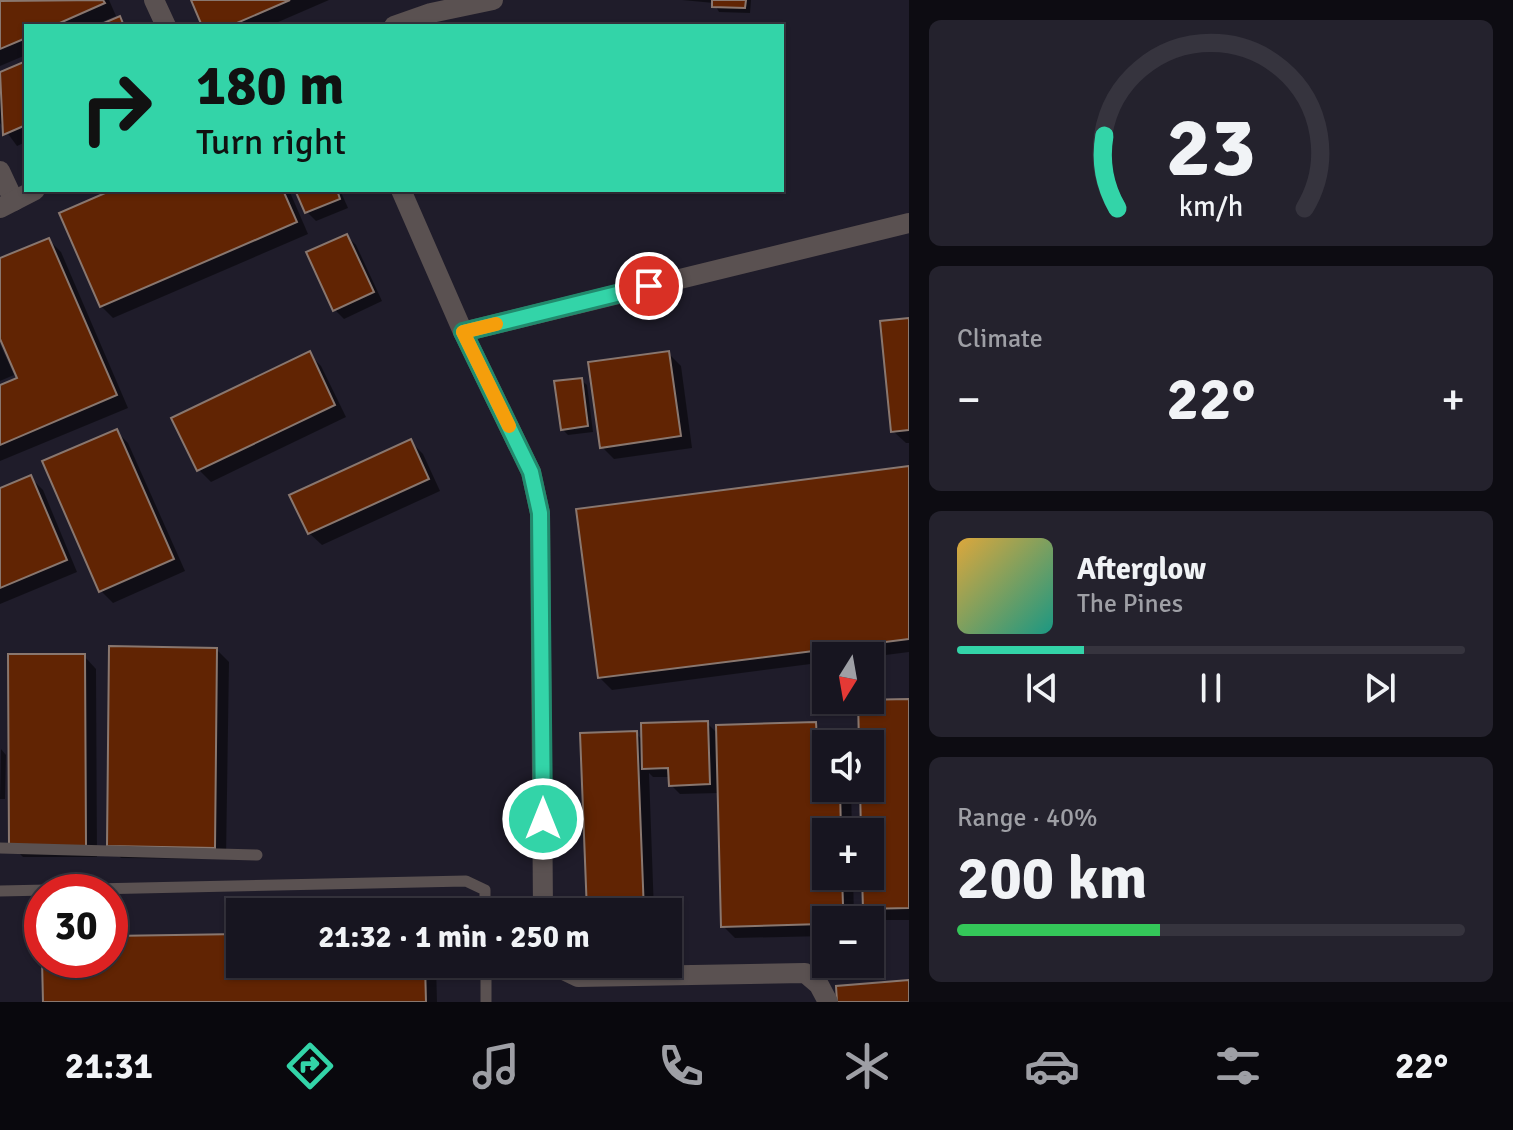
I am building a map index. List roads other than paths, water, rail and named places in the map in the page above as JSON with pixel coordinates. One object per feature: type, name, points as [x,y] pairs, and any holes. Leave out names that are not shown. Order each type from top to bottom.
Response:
[{"type":"street","points":[[154,0],[165,24]]},
{"type":"street","points":[[398,24],[430,6],[493,0]]},
{"type":"street","points":[[0,171],[7,204],[31,192]]},
{"type":"street","points":[[402,192],[463,332],[531,472],[540,513],[543,898]]},
{"type":"street","points":[[463,332],[909,223]]},
{"type":"street","points":[[682,975],[805,973],[819,985],[828,1002]]},
{"type":"lane","points":[[0,848],[257,855]]},
{"type":"lane","points":[[0,891],[466,881],[485,890],[485,898]]},
{"type":"lane","points":[[486,978],[486,1002]]}]
